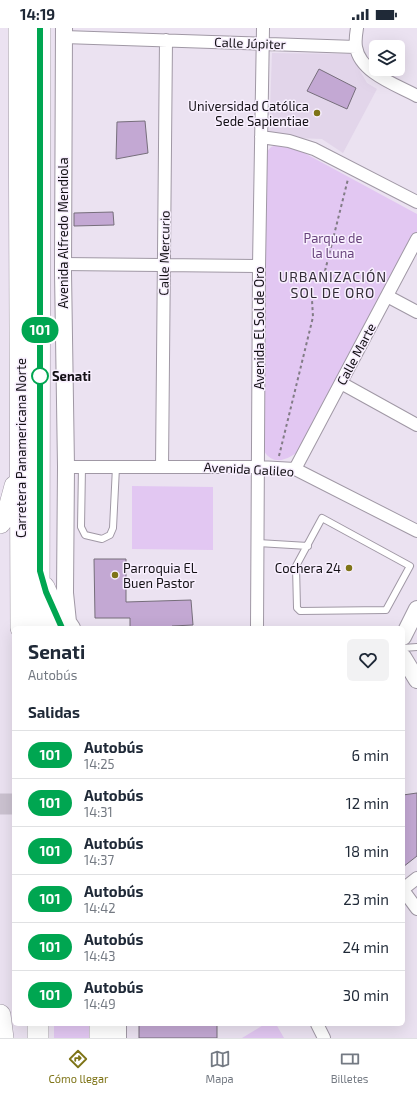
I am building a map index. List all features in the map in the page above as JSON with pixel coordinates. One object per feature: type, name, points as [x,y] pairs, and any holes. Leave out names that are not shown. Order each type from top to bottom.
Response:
[{"type":"highway","name":"Carretera Panamericana Norte","points":[[19,28],[21,626]]},
{"type":"highway","name":"Carretera Panamericana Norte","points":[[39,626],[40,28]]},
{"type":"highway","points":[[0,523],[8,512],[15,487],[21,436]]},
{"type":"highway","points":[[40,571],[48,599],[61,626]]},
{"type":"highway","points":[[0,1015],[3,1038]]},
{"type":"highway","points":[[16,1026],[16,1038]]},
{"type":"highway","points":[[38,1026],[38,1038]]},
{"type":"highway","points":[[100,1026],[100,1038]]},
{"type":"main road","name":"Avenida Alfredo Mendiola","points":[[64,33],[63,264],[66,467],[65,593],[68,622],[71,626]]},
{"type":"main road","points":[[405,634],[417,609]]},
{"type":"main road","points":[[405,660],[417,680]]},
{"type":"main road","points":[[118,1026],[118,1038]]},
{"type":"street","name":"Avenida El Sol de Oro","points":[[257,626],[259,266],[263,28]]},
{"type":"street","points":[[357,28],[356,47],[361,59],[373,72],[417,96]]},
{"type":"street","name":"Calle Júpiter","points":[[64,33],[166,40],[356,47]]},
{"type":"street","name":"Calle Mercurio","points":[[162,467],[166,40]]},
{"type":"street","points":[[261,137],[289,141],[314,149],[417,202]]},
{"type":"street","name":"Calle Marte","points":[[295,469],[417,239]]},
{"type":"street","points":[[63,264],[259,266]]},
{"type":"street","points":[[387,296],[417,312]]},
{"type":"street","points":[[341,383],[417,425]]},
{"type":"street","name":"Avenida Galileo","points":[[66,467],[259,467],[295,469],[417,531]]},
{"type":"street","points":[[405,887],[417,878]]},
{"type":"street","points":[[405,892],[417,909]]},
{"type":"street","points":[[318,1026],[324,1038]]},
{"type":"lane","points":[[82,467],[81,527],[85,535],[102,539],[110,535],[113,528],[116,467]]},
{"type":"lane","points":[[322,518],[410,566],[387,608],[383,612],[300,611],[297,608],[296,603],[296,566],[308,546],[322,518]]},
{"type":"lane","points":[[258,543],[308,546]]},
{"type":"lane","points":[[405,648],[417,647]]},
{"type":"path","points":[[325,271],[348,178]]},
{"type":"path","points":[[279,457],[313,317],[312,300]]},
{"type":"shaded area","name":"Universidad Católica Sede Sapientiae","points":[[272,53],[350,54],[367,83],[377,89],[343,153],[322,139],[269,137]]},
{"type":"green space","name":"Parque de la Luna","points":[[279,144],[297,149],[417,214],[417,233],[303,448],[283,460],[273,459],[264,451],[264,155],[271,147]]},
{"type":"green space","points":[[132,486],[213,487],[213,550],[132,549]]},
{"type":"green space","points":[[54,1026],[95,1026],[95,1038],[54,1038]]},
{"type":"green space","points":[[262,1026],[277,1026],[284,1038],[242,1038]]},
{"type":"building","points":[[319,69],[356,88],[347,109],[307,91]]},
{"type":"building","points":[[145,121],[148,153],[116,159],[117,122]]},
{"type":"building","points":[[113,212],[114,225],[74,226],[74,213]]},
{"type":"building","points":[[94,559],[126,559],[126,602],[191,600],[193,625],[130,626],[130,618],[95,618]]},
{"type":"building","points":[[417,793],[417,856],[405,865],[405,795]]},
{"type":"building","points":[[139,1026],[217,1026],[217,1038],[139,1038]]},
{"type":"tunnel","points":[[0,804],[12,804]]},
{"type":"bus line","name":"101","points":[[40,28],[40,571],[51,606],[61,626]]},
{"type":"place","name":"Universidad Católica Sede Sapientiae","points":[[317,113]]},
{"type":"place","name":"Senati","points":[[40,376]]},
{"type":"place","name":"Cochera 24","points":[[349,568]]},
{"type":"place","name":"Parroquia EL Buen Pastor","points":[[115,575]]},
{"type":"district","name":"URBANIZACIÓN SOL DE ORO","points":[[333,286]]}]
